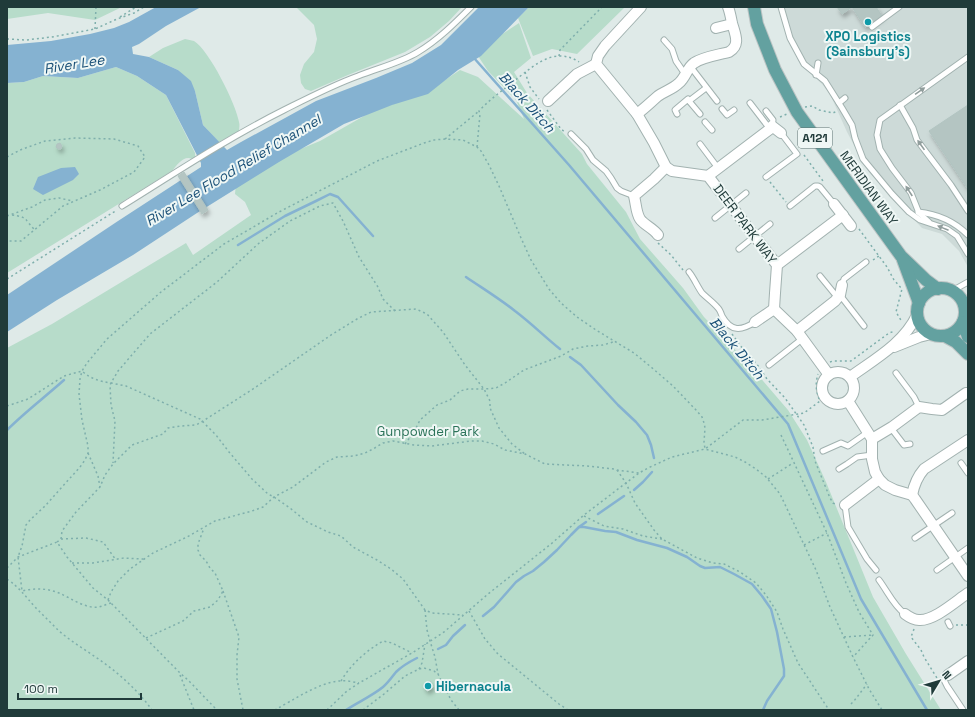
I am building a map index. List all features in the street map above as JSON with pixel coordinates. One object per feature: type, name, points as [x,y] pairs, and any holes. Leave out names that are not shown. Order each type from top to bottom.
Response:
[{"type":"main road","name":"MERIDIAN WAY","points":[[754,7],[757,24],[775,70],[797,112],[901,256],[926,280],[938,289]]},
{"type":"main road","name":"MERIDIAN WAY","points":[[901,256],[918,309]]},
{"type":"main road","points":[[938,289],[952,291],[966,305],[963,322],[953,333],[946,336],[931,334],[923,328],[919,322],[918,309],[925,295],[938,289]]},
{"type":"main road","points":[[963,322],[968,337]]},
{"type":"main road","points":[[946,336],[956,342],[968,354]]},
{"type":"street","points":[[596,64],[598,56],[605,46],[641,7]]},
{"type":"street","points":[[637,114],[646,108],[659,95],[679,84],[688,70],[701,60],[729,52],[735,47],[737,41],[728,7]]},
{"type":"street","points":[[716,28],[732,24]]},
{"type":"street","points":[[548,101],[572,78],[585,69],[596,64]]},
{"type":"street","points":[[596,64],[637,114],[666,167],[634,196],[640,219],[658,234]]},
{"type":"street","points":[[708,176],[771,127],[782,133]]},
{"type":"street","name":"DEER PARK WAY","points":[[666,167],[672,171],[708,176],[778,265],[774,309]]},
{"type":"street","points":[[834,204],[851,226]]},
{"type":"street","points":[[778,265],[843,215]]},
{"type":"street","points":[[800,335],[840,293]]},
{"type":"street","points":[[755,322],[774,309],[800,335],[824,372],[822,385],[825,397],[830,402],[836,404],[842,404],[848,401],[853,396],[855,389],[854,382],[850,377],[846,373],[824,372]]},
{"type":"street","points":[[850,377],[892,347],[913,324],[918,309]]},
{"type":"street","points":[[892,347],[931,334]]},
{"type":"street","points":[[870,436],[891,428],[919,407],[942,410],[966,393]]},
{"type":"street","points":[[848,401],[870,436],[875,472],[879,479],[885,485],[895,490],[912,495],[968,576]]},
{"type":"street","points":[[912,495],[915,482],[924,469],[954,453],[968,440]]},
{"type":"street","points":[[845,505],[879,479]]},
{"type":"street","points":[[905,614],[911,618],[919,620],[933,617],[942,614],[968,593]]},
{"type":"street","points":[[948,675],[968,661]]},
{"type":"lane","points":[[122,206],[226,141],[270,117],[322,91],[357,76],[398,62],[416,53],[445,32],[471,7]]},
{"type":"lane","points":[[781,7],[790,38],[804,64],[825,81],[852,125],[862,159],[909,212],[920,220],[947,229],[957,236],[968,254]]},
{"type":"lane","points":[[872,27],[899,7]]},
{"type":"lane","points":[[664,40],[672,49],[676,61],[688,70],[717,101]]},
{"type":"lane","points":[[930,223],[919,213],[911,192],[892,168],[880,149],[877,134],[880,120],[968,57]]},
{"type":"lane","points":[[816,75],[818,63]]},
{"type":"lane","points":[[677,114],[674,110],[706,88]]},
{"type":"lane","points":[[839,103],[845,98]]},
{"type":"lane","points":[[689,101],[700,114]]},
{"type":"lane","points":[[750,103],[771,127]]},
{"type":"lane","points":[[900,105],[913,128],[917,140],[968,210]]},
{"type":"lane","points":[[722,109],[727,115],[734,110]]},
{"type":"lane","points":[[766,111],[773,120],[771,127]]},
{"type":"lane","points":[[705,122],[712,130]]},
{"type":"lane","points":[[766,177],[797,154],[782,133]]},
{"type":"lane","points":[[571,134],[586,149],[593,160],[606,171],[620,191],[634,196]]},
{"type":"lane","points":[[700,144],[718,168]]},
{"type":"lane","points":[[790,206],[815,186],[820,187],[834,204]]},
{"type":"lane","points":[[715,218],[746,193]]},
{"type":"lane","points":[[909,212],[940,216],[957,225],[968,235]]},
{"type":"lane","points":[[739,249],[770,224]]},
{"type":"lane","points":[[840,293],[844,279],[866,262]]},
{"type":"lane","points":[[689,272],[701,292],[719,308],[722,316],[728,324],[736,329],[741,329],[755,322]]},
{"type":"lane","points":[[820,276],[840,293],[864,326]]},
{"type":"lane","points":[[952,291],[968,282]]},
{"type":"lane","points":[[769,365],[800,335]]},
{"type":"lane","points":[[896,373],[914,397],[919,407]]},
{"type":"lane","points":[[891,428],[904,445],[910,444]]},
{"type":"lane","points":[[823,451],[841,443],[848,446],[870,436]]},
{"type":"lane","points":[[839,469],[857,457],[872,455]]},
{"type":"lane","points":[[961,462],[968,473]]},
{"type":"lane","points":[[845,505],[848,527],[867,559],[876,570]]},
{"type":"lane","points":[[915,538],[952,513]]},
{"type":"lane","points":[[937,570],[968,548]]},
{"type":"lane","points":[[879,580],[894,604],[905,614]]},
{"type":"lane","points":[[948,675],[944,680],[963,710]]},
{"type":"path","points":[[95,29],[96,7]]},
{"type":"path","points":[[117,19],[136,7]]},
{"type":"path","points":[[7,39],[26,40],[45,38],[95,29],[144,7]]},
{"type":"path","points":[[559,56],[560,50],[563,46],[602,7]]},
{"type":"path","points":[[445,139],[479,111],[488,101],[537,64],[547,59],[559,56],[568,57],[581,63],[585,69]]},
{"type":"path","points":[[803,108],[812,106],[819,110],[833,113],[842,108]]},
{"type":"path","points":[[477,147],[479,111]]},
{"type":"path","points":[[7,158],[20,150],[45,141],[75,138],[114,139],[138,146],[145,157],[134,172],[100,190],[64,206],[20,241],[7,241]]},
{"type":"path","points":[[22,591],[18,557],[22,546],[26,525],[80,467],[88,453],[78,394],[80,379],[87,362],[106,339],[161,292],[224,244],[280,212],[377,161],[434,140],[463,140],[477,147],[485,156],[531,260],[550,289],[561,303],[577,317],[634,353],[673,386],[702,417],[705,428],[704,449]]},
{"type":"path","points":[[766,177],[790,206]]},
{"type":"path","points":[[7,216],[32,207],[45,200],[59,198],[74,201]]},
{"type":"path","points":[[113,464],[115,421],[111,405],[110,385],[118,371],[150,334],[217,282],[258,244],[290,221],[320,206],[334,203],[359,257],[378,286],[383,299],[395,311]]},
{"type":"path","points":[[7,279],[122,206]]},
{"type":"path","points":[[10,215],[20,216],[26,219],[34,230]]},
{"type":"path","points":[[61,539],[62,531],[76,512],[100,487],[113,464],[132,445],[163,434],[168,428],[196,425],[253,389],[331,335],[371,312],[416,309],[427,314],[484,389],[490,402],[490,408],[499,428],[512,444],[525,454],[545,464],[588,466],[639,473]]},
{"type":"path","points":[[827,364],[833,361],[851,360],[889,333],[900,329]]},
{"type":"path","points":[[405,444],[414,432],[420,420],[437,405],[450,400],[460,391],[468,389],[496,388],[524,370],[562,356],[573,349],[603,345],[614,341]]},
{"type":"path","points":[[82,371],[89,377],[99,381],[126,386],[203,421],[252,479],[268,494],[290,508],[307,522],[328,532],[341,536],[353,547],[377,560],[403,579],[425,610],[427,630],[435,657],[438,674],[451,700],[459,710]]},
{"type":"path","points":[[7,406],[28,399],[64,376],[82,371]]},
{"type":"path","points":[[326,710],[347,691],[359,683],[412,653],[444,632],[488,594],[639,473],[672,458],[704,449],[743,420],[762,420],[804,413],[820,401],[816,385],[824,372]]},
{"type":"path","points":[[781,435],[827,532],[846,584],[859,612],[873,635]]},
{"type":"path","points":[[108,600],[118,581],[130,569],[153,553],[215,521],[262,507],[274,497],[293,487],[326,462],[337,457],[354,456],[374,449],[383,443],[393,441],[405,444],[432,446],[482,440],[505,450],[525,454]]},
{"type":"path","points":[[704,449],[736,458],[756,469],[780,494],[816,570],[830,607],[853,657],[882,710]]},
{"type":"path","points":[[88,453],[98,476],[100,487]]},
{"type":"path","points":[[767,479],[793,462]]},
{"type":"path","points":[[617,470],[626,483],[635,503],[662,539],[696,558],[713,563],[724,564],[740,572],[756,583],[777,612],[798,663],[829,710]]},
{"type":"path","points":[[584,516],[604,526],[623,529],[643,536],[662,539]]},
{"type":"path","points":[[204,528],[198,544],[198,550],[200,555],[215,573],[239,637],[236,679],[244,710]]},
{"type":"path","points":[[804,545],[827,532]]},
{"type":"path","points":[[7,568],[18,557],[57,542],[61,539],[86,538],[103,542],[116,560]]},
{"type":"path","points":[[57,542],[60,548],[93,588],[108,600],[215,709],[218,710]]},
{"type":"path","points":[[72,563],[93,563],[124,558],[144,559]]},
{"type":"path","points":[[7,579],[17,586],[59,631],[105,663],[118,674],[152,710]]},
{"type":"path","points":[[22,591],[46,589],[87,606],[98,607],[111,603]]},
{"type":"path","points":[[146,638],[183,621],[194,612],[210,607],[218,600],[223,591]]},
{"type":"path","points":[[425,610],[432,613],[463,615]]},
{"type":"path","points":[[469,611],[485,639],[498,654],[568,710]]},
{"type":"path","points":[[919,620],[912,632],[911,637],[921,650],[924,658],[939,681]]},
{"type":"path","points":[[949,624],[968,625]]},
{"type":"path","points":[[844,637],[873,635]]},
{"type":"path","points":[[853,657],[873,635]]},
{"type":"path","points":[[341,681],[346,672],[369,649],[383,641],[392,643],[412,653]]},
{"type":"path","points":[[419,669],[422,663],[425,644]]},
{"type":"path","points":[[363,710],[405,676],[419,669],[424,668],[438,674]]},
{"type":"path","points":[[180,673],[194,710]]},
{"type":"path","points":[[275,710],[312,690],[333,682],[341,681],[359,683]]},
{"type":"path","points":[[851,704],[867,684]]},
{"type":"shaded area","points":[[779,7],[968,7],[968,267],[959,251],[942,234],[922,228],[868,171],[847,132],[830,94],[803,66]]},
{"type":"green space","points":[[7,7],[122,7],[95,20],[48,13],[7,19]]},
{"type":"green space","points":[[294,7],[462,7],[449,21],[430,37],[405,52],[311,91],[305,89],[301,83],[300,75],[304,64],[314,52],[317,39],[314,25],[297,8]]},
{"type":"green space","points":[[529,7],[625,7],[577,54],[552,49],[533,56],[518,18]]},
{"type":"green space","name":"Gunpowder Park","points":[[519,23],[531,58],[514,72],[527,93],[582,154],[587,164],[626,212],[640,239],[683,288],[704,317],[745,360],[788,410],[807,440],[826,482],[873,597],[941,710],[7,710],[7,348],[52,324],[186,243],[193,255],[251,215],[245,202],[235,194],[236,183],[298,150],[320,141],[371,112],[427,92],[460,70],[478,77],[524,119],[516,100],[488,71],[476,53]]},
{"type":"green space","points":[[185,39],[194,41],[207,55],[221,78],[237,114],[239,131],[219,142],[203,125],[195,91],[178,70],[149,57],[163,48]]},
{"type":"green space","points":[[116,67],[137,76],[166,95],[195,153],[195,158],[183,159],[172,171],[7,273],[7,83],[24,82],[43,76],[78,78]]},
{"type":"water","points":[[156,7],[201,7],[132,47],[133,54],[149,57],[178,70],[191,81],[195,91],[203,125],[227,150],[316,101],[412,63],[441,45],[479,7],[529,7],[481,56],[458,70],[428,94],[392,105],[344,124],[279,162],[133,255],[57,300],[7,332],[7,295],[201,167],[201,163],[166,95],[137,76],[116,67],[78,78],[43,76],[24,82],[7,83],[7,45],[51,41],[114,28],[129,22]]},
{"type":"water","points":[[75,167],[79,174],[73,180],[43,195],[33,189],[38,177],[61,168]]},
{"type":"building","points":[[837,7],[852,7],[842,14]]},
{"type":"building","name":"XPO Logistics (Sainsbury's)","points":[[852,7],[876,7],[882,16],[865,27]]},
{"type":"building","points":[[968,105],[968,189],[929,131]]},
{"type":"building","points":[[60,143],[62,146],[61,149],[58,149],[56,147],[57,144]]},
{"type":"building","points":[[184,172],[208,210],[202,214],[178,176]]},
{"type":"building","name":"Hibernacula","points":[[430,681],[433,687],[427,691],[423,685]]},
{"type":"waterway","name":"Black Ditch","points":[[474,58],[569,165],[788,424],[861,599],[927,710]]},
{"type":"waterway","points":[[238,245],[285,216],[330,194],[338,197],[373,236]]},
{"type":"waterway","points":[[466,277],[527,320],[560,349]]},
{"type":"waterway","points":[[570,357],[581,365],[647,435],[654,458]]},
{"type":"waterway","points":[[7,430],[64,380]]},
{"type":"waterway","points":[[634,490],[652,472]]},
{"type":"waterway","points":[[598,514],[624,496]]},
{"type":"waterway","points":[[483,616],[494,607],[516,582],[544,562],[579,527],[586,522]]},
{"type":"waterway","points":[[579,527],[616,532],[637,540],[667,548],[687,557],[700,566],[705,568],[720,567],[752,584],[771,609],[784,669],[784,676],[767,701],[763,710]]},
{"type":"waterway","points":[[438,649],[446,645],[465,625]]},
{"type":"waterway","points":[[346,710],[379,690],[387,684],[398,670],[417,658]]},
{"type":"place","name":"XPO Logistics (Sainsbury's)","points":[[868,22]]},
{"type":"place","name":"Hibernacula","points":[[428,686]]},
{"type":"water label","name":"River Lee","points":[[74,64]]},
{"type":"water label","name":"River Lee Flood Relief Channel","points":[[233,170]]}]
